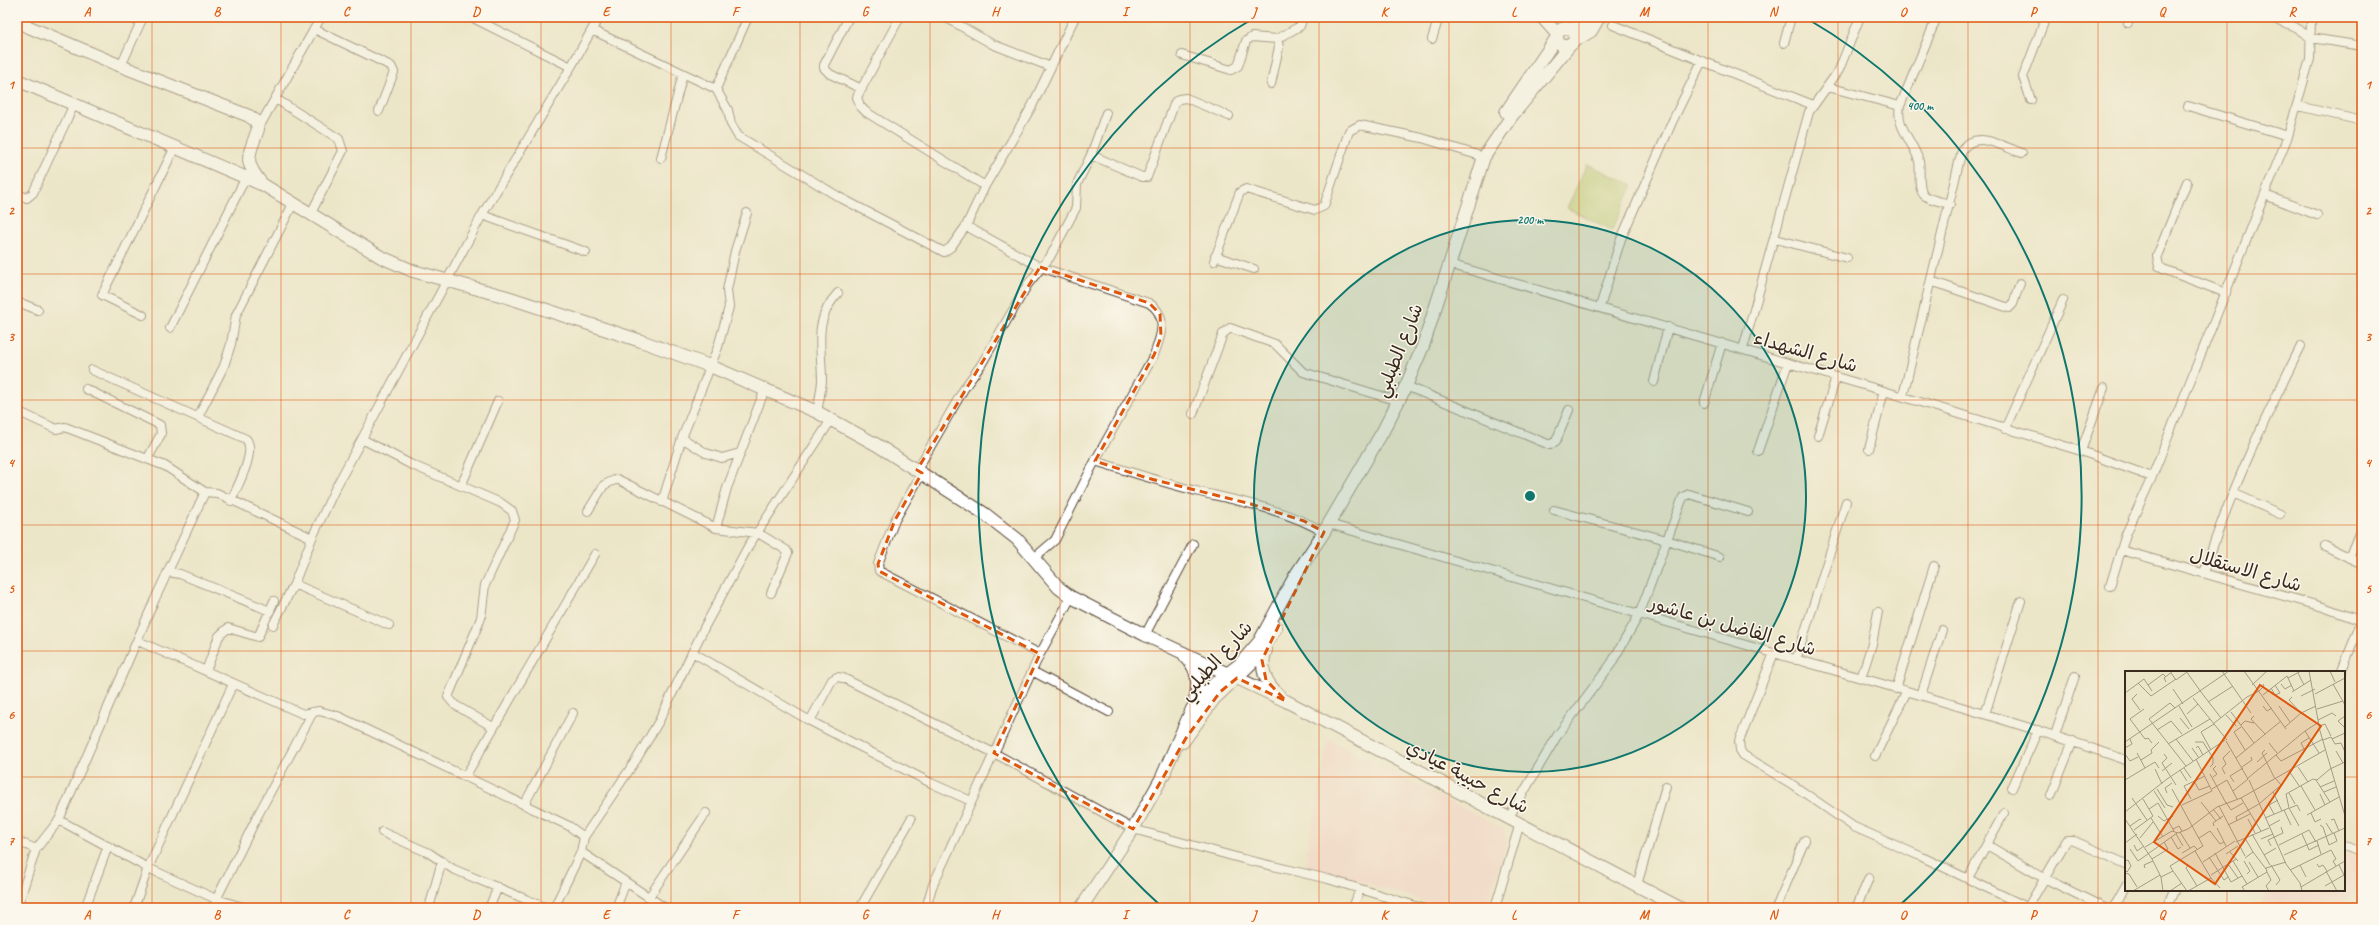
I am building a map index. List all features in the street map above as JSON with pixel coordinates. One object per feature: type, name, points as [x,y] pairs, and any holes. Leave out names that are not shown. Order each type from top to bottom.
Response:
[{"type":"street","points":[[122,66],[142,17]]},
{"type":"street","points":[[262,184],[250,169],[249,163],[250,154],[258,129],[321,17]]},
{"type":"street","points":[[273,625],[294,584],[312,538],[362,439],[482,215],[571,67],[599,17]]},
{"type":"street","points":[[716,89],[748,17]]},
{"type":"street","points":[[849,17],[824,65],[824,68],[830,74],[862,89]]},
{"type":"street","points":[[900,17],[857,97],[860,106],[866,112],[985,186]]},
{"type":"street","points":[[945,17],[992,44],[1052,67]]},
{"type":"street","points":[[592,30],[716,89],[728,110],[731,124],[738,136],[839,198],[944,252],[951,247],[966,226],[985,186],[1032,106],[1075,17]]},
{"type":"street","points":[[1182,55],[1231,70],[1238,66],[1246,41],[1252,37],[1277,39],[1300,26],[1303,17]]},
{"type":"street","points":[[1432,39],[1439,17]]},
{"type":"street","points":[[1542,17],[1557,35],[1560,44],[1572,42],[1574,34],[1569,28],[1551,17]]},
{"type":"street","points":[[1557,35],[1561,29],[1583,25],[1594,17]]},
{"type":"street","name":"شارع الطبلبي","points":[[1486,154],[1511,117],[1572,42],[1591,31],[1599,17]]},
{"type":"street","points":[[1784,44],[1791,17]]},
{"type":"street","points":[[1743,349],[1776,239],[1813,106],[1839,70],[1860,17]]},
{"type":"street","points":[[1937,17],[1900,106],[1898,115],[1918,160],[1921,174],[1920,189],[1924,195],[1950,204]]},
{"type":"street","points":[[2031,100],[2023,77],[2046,17]]},
{"type":"street","points":[[2271,17],[2295,28],[2311,38],[2362,46]]},
{"type":"street","points":[[2110,586],[2121,550],[2266,195],[2288,136],[2298,106],[2309,63],[2311,17]]},
{"type":"street","points":[[473,18],[571,67]]},
{"type":"street","points":[[17,22],[122,66],[240,111],[256,121],[258,129]]},
{"type":"street","points":[[1613,25],[1813,106]]},
{"type":"street","points":[[314,29],[391,66],[394,72],[379,111]]},
{"type":"street","name":"شارع الطبلبي","points":[[1081,908],[1133,829],[1162,777],[1206,708],[1259,642],[1295,576],[1327,528],[1398,401],[1423,346],[1493,134],[1557,35]]},
{"type":"street","points":[[1271,84],[1279,47],[1277,39]]},
{"type":"street","points":[[1600,307],[1621,239],[1702,61]]},
{"type":"street","points":[[661,158],[683,74]]},
{"type":"street","points":[[17,80],[262,184]]},
{"type":"street","points":[[1828,87],[1900,106]]},
{"type":"street","points":[[1091,155],[1142,177],[1147,177],[1175,102],[1179,99],[1186,98],[1229,116]]},
{"type":"street","points":[[276,99],[339,139],[343,151],[310,215]]},
{"type":"street","points":[[17,194],[27,198],[33,193],[74,104]]},
{"type":"street","points":[[2188,106],[2288,136]]},
{"type":"street","points":[[2298,106],[2362,121]]},
{"type":"street","points":[[1040,654],[880,571],[878,564],[895,520],[919,471],[965,387],[981,365],[1028,284],[1050,257],[1076,208],[1077,184],[1091,155],[1106,113]]},
{"type":"street","points":[[1254,269],[1215,259],[1240,192],[1246,188],[1315,210],[1324,206],[1349,131],[1360,124],[1486,154]]},
{"type":"street","points":[[1903,396],[1962,150],[1969,142],[1980,139],[2022,153]]},
{"type":"street","points":[[143,315],[102,295],[175,147]]},
{"type":"street","points":[[170,328],[246,178]]},
{"type":"street","points":[[2188,182],[2157,256],[2158,263],[2163,269],[2226,293]]},
{"type":"street","name":"شارع حبيبة عيادي","points":[[262,184],[310,215],[381,257],[414,271],[529,305],[710,366],[817,412],[919,471],[985,514],[1017,539],[1059,588],[1071,596],[1145,635],[1286,701],[1680,908]]},
{"type":"street","points":[[2266,195],[2317,215]]},
{"type":"street","points":[[198,417],[224,366],[231,344],[236,316],[293,204]]},
{"type":"street","points":[[662,502],[682,438],[718,347],[729,306],[727,290],[735,251],[747,213]]},
{"type":"street","points":[[482,215],[586,252]]},
{"type":"street","points":[[966,226],[1040,268],[1149,303],[1160,314],[1162,324],[1161,337],[1154,355],[1095,461],[1054,540],[1034,558]]},
{"type":"street","points":[[1776,239],[1847,258]]},
{"type":"street","name":"شارع الشهداء","points":[[1449,264],[1903,396],[2005,429],[2081,451],[2152,477]]},
{"type":"street","points":[[1931,281],[2008,308],[2013,304],[2020,284]]},
{"type":"street","points":[[817,412],[822,380],[821,323],[824,313],[838,293]]},
{"type":"street","points":[[2005,429],[2063,300]]},
{"type":"street","points":[[17,304],[23,304],[38,310]]},
{"type":"street","points":[[1654,382],[1668,327]]},
{"type":"street","points":[[1193,414],[1223,334],[1230,328],[1274,344],[1303,372],[1398,401]]},
{"type":"street","points":[[1704,404],[1722,343]]},
{"type":"street","points":[[2204,573],[2217,532],[2256,438],[2301,346]]},
{"type":"street","points":[[1758,451],[1788,363]]},
{"type":"street","points":[[92,370],[240,435],[250,442],[250,453],[231,501]]},
{"type":"street","points":[[1818,436],[1836,377]]},
{"type":"street","points":[[1406,386],[1550,445],[1556,440],[1569,410]]},
{"type":"street","points":[[2081,451],[2104,388]]},
{"type":"street","points":[[86,389],[160,424],[161,434],[148,458]]},
{"type":"street","points":[[716,528],[740,454],[765,389]]},
{"type":"street","points":[[1869,449],[1884,391]]},
{"type":"street","points":[[461,486],[498,401]]},
{"type":"street","points":[[17,411],[56,429],[65,427],[148,458],[165,466],[205,492],[217,493],[231,501],[312,538]]},
{"type":"street","points":[[554,908],[581,852],[584,838],[636,760],[659,721],[692,652],[749,545],[831,420]]},
{"type":"street","points":[[682,438],[706,453],[722,458],[740,454]]},
{"type":"street","points":[[362,439],[410,464],[505,506],[512,511],[514,515],[511,530],[485,585],[481,618],[448,697],[455,705],[493,726]]},
{"type":"street","name":"شارع الفاضل بن عاشور","points":[[1095,461],[1147,478],[1251,504],[1327,528],[1638,614],[1921,695],[2055,735],[2125,760]]},
{"type":"street","points":[[588,511],[604,485],[617,479],[716,528],[758,533],[786,550],[788,553],[771,593]]},
{"type":"street","points":[[18,908],[36,850],[59,820],[168,572],[205,492]]},
{"type":"street","points":[[2233,493],[2280,514]]},
{"type":"street","points":[[1495,908],[1515,820],[1557,736],[1611,664],[1638,614],[1685,495],[1689,494],[1748,512]]},
{"type":"street","points":[[1796,660],[1846,502]]},
{"type":"street","points":[[1554,510],[1667,540],[1720,557]]},
{"type":"street","points":[[2349,558],[2362,526]]},
{"type":"street","points":[[1145,635],[1193,544]]},
{"type":"street","points":[[2325,546],[2362,564]]},
{"type":"street","name":"شارع الطبلبي","points":[[1162,777],[1192,709],[1214,684],[1232,676],[1260,655],[1268,643],[1313,550]]},
{"type":"street","name":"شارع الاستقلال","points":[[2121,550],[2323,607],[2362,621]]},
{"type":"street","points":[[465,777],[493,726],[595,554]]},
{"type":"street","points":[[1896,689],[1934,566]]},
{"type":"street","points":[[168,572],[180,574],[270,611]]},
{"type":"street","points":[[294,584],[389,624]]},
{"type":"street","points":[[926,908],[932,887],[971,801],[1040,654],[1071,596]]},
{"type":"street","points":[[206,671],[219,636],[228,628],[258,636],[274,601]]},
{"type":"street","points":[[1985,714],[2021,601]]},
{"type":"street","points":[[1860,678],[1872,644],[1878,612]]},
{"type":"street","points":[[2341,671],[2362,621]]},
{"type":"street","points":[[1921,695],[1942,630]]},
{"type":"street","points":[[138,641],[303,714],[325,712],[338,716],[568,826],[584,838]]},
{"type":"street","points":[[1268,643],[1262,669],[1271,687],[1286,701]]},
{"type":"street","points":[[1177,650],[1189,661],[1198,678],[1197,693],[1192,709]]},
{"type":"street","points":[[692,652],[810,721],[931,783],[971,801]]},
{"type":"street","points":[[1774,654],[1739,741],[1740,750],[1743,755],[1811,797],[1840,820],[1968,878],[2028,908],[2064,842],[2069,839],[2125,864]]},
{"type":"street","points":[[1032,671],[1109,712]]},
{"type":"street","points":[[2055,735],[2074,676]]},
{"type":"street","points":[[810,721],[828,685],[833,678],[840,677],[994,753],[1133,829],[1360,888],[1422,908]]},
{"type":"street","points":[[134,908],[148,868],[233,684]]},
{"type":"street","points":[[1875,756],[1907,691]]},
{"type":"street","points":[[212,908],[259,813],[313,712]]},
{"type":"street","points":[[524,805],[573,714]]},
{"type":"street","points":[[2012,788],[2038,730]]},
{"type":"street","points":[[2051,796],[2073,741]]},
{"type":"street","points":[[1637,885],[1666,786]]},
{"type":"street","points":[[1968,878],[2004,813]]},
{"type":"street","points":[[649,897],[706,814]]},
{"type":"street","points":[[860,908],[911,819]]},
{"type":"street","points":[[59,820],[148,868],[216,899],[246,908]]},
{"type":"street","points":[[382,832],[442,861],[453,869],[547,908]]},
{"type":"street","points":[[1776,908],[1805,840]]},
{"type":"street","points":[[17,841],[36,850]]},
{"type":"street","points":[[1987,845],[2044,878],[2105,908]]},
{"type":"street","points":[[2345,845],[2362,853]]},
{"type":"street","points":[[85,908],[108,846]]},
{"type":"street","points":[[581,852],[665,908]]},
{"type":"street","points":[[429,908],[442,861]]},
{"type":"street","points":[[1856,908],[1869,878]]},
{"type":"street","points":[[616,908],[626,882]]},
{"type":"street","points":[[489,908],[498,887]]},
{"type":"street","points":[[2113,908],[2125,887]]},
{"type":"street","points":[[1353,908],[1360,888]]},
{"type":"street","points":[[2166,908],[2174,891]]},
{"type":"highlighted area","points":[[1040,267],[1149,303],[1160,314],[1161,337],[1154,355],[1095,461],[1147,478],[1251,504],[1304,521],[1324,532],[1262,660],[1266,680],[1286,701],[1237,678],[1220,692],[1186,738],[1133,829],[994,753],[1040,654],[879,571],[878,564],[895,520],[922,473],[917,470]]},
{"type":"shaded area","points":[[1328,739],[1503,829],[1507,842],[1486,908],[1446,908],[1305,865]]},
{"type":"shaded area","points":[[2345,852],[2362,861],[2362,883],[2339,908],[2255,908],[2270,891],[2345,891]]},
{"type":"green space","points":[[1587,164],[1633,185],[1612,230],[1567,208]]}]
